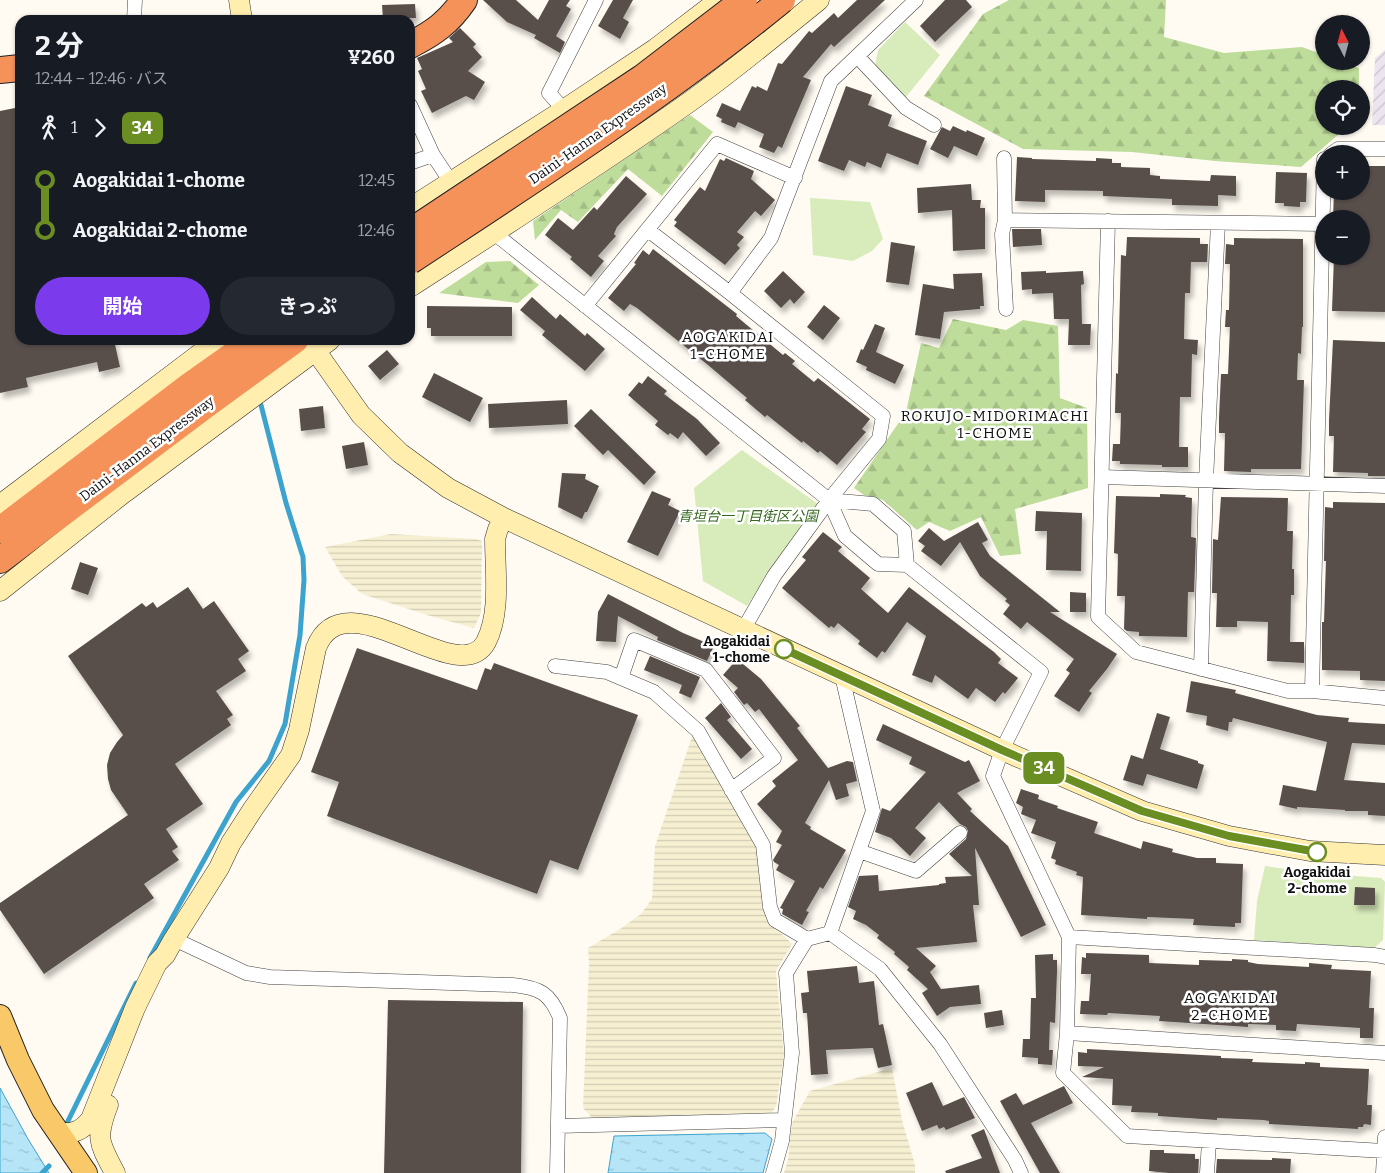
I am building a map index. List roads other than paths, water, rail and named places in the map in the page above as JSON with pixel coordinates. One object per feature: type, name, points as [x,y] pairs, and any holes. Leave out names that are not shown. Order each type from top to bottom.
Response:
[{"type":"highway","points":[[415,43],[431,35],[455,14],[464,0]]},
{"type":"highway","name":"Daini-Hanna Expressway","points":[[415,229],[642,78],[744,0]]},
{"type":"highway","name":"Daini-Hanna Expressway","points":[[415,259],[655,96],[741,33],[782,0]]},
{"type":"highway","points":[[0,70],[15,68]]},
{"type":"highway","name":"Daini-Hanna Expressway","points":[[0,530],[189,386],[247,345]]},
{"type":"highway","name":"Daini-Hanna Expressway","points":[[0,560],[203,407],[309,345]]},
{"type":"main road","points":[[0,1016],[22,1069],[43,1110],[86,1173]]},
{"type":"street","points":[[134,15],[135,0]]},
{"type":"street","points":[[239,0],[241,15]]},
{"type":"street","points":[[564,110],[549,93],[596,0]]},
{"type":"street","points":[[415,205],[564,110],[655,48],[719,0]]},
{"type":"street","points":[[415,284],[611,156],[689,102],[750,57],[818,0]]},
{"type":"street","points":[[730,293],[772,238],[832,81],[916,0]]},
{"type":"street","points":[[857,56],[906,108],[934,125]]},
{"type":"street","points":[[415,116],[433,155],[450,182],[494,233],[829,500],[845,536],[871,559],[878,564],[907,565],[1041,672],[1002,750],[994,776],[1069,936],[1067,1033],[1063,1073],[1127,1136],[1384,1151]]},
{"type":"street","points":[[585,306],[717,144],[795,178]]},
{"type":"street","points":[[1370,149],[1385,149]]},
{"type":"street","points":[[415,161],[433,155]]},
{"type":"street","points":[[1004,158],[1005,220],[1002,234],[1006,309]]},
{"type":"street","points":[[1005,220],[1315,224]]},
{"type":"street","points":[[1108,221],[1098,617],[1136,652],[1288,691],[1312,691],[1385,698]]},
{"type":"street","points":[[1201,669],[1206,480],[1218,222]]},
{"type":"street","points":[[648,230],[883,416],[879,438],[829,500],[774,576],[744,630]]},
{"type":"street","points":[[1312,691],[1321,265]]},
{"type":"street","points":[[0,505],[211,345]]},
{"type":"street","points":[[0,591],[121,495],[270,386],[310,345]]},
{"type":"street","points":[[313,345],[361,415],[400,453],[448,488],[504,518],[1002,750],[1142,811],[1229,836],[1310,851],[1385,855]]},
{"type":"street","points":[[1102,477],[1385,486]]},
{"type":"street","points":[[829,500],[873,504],[904,531],[907,565]]},
{"type":"street","points":[[59,1133],[77,1132],[86,1126],[91,1119],[135,1008],[157,963],[170,947],[254,808],[291,755],[299,730],[316,648],[321,637],[328,630],[352,622],[367,625],[443,652],[460,656],[475,653],[488,634],[495,607],[496,540],[498,529],[504,518]]},
{"type":"street","points":[[621,678],[634,640],[706,670],[774,758],[732,790]]},
{"type":"street","points":[[555,666],[607,672],[654,692],[698,731],[763,844],[770,907],[775,920],[807,939]]},
{"type":"street","points":[[830,933],[873,811],[842,676]]},
{"type":"street","points":[[859,851],[916,871],[960,834]]},
{"type":"street","points":[[774,1173],[782,1141],[792,1054],[786,973],[807,939],[830,933]]},
{"type":"street","points":[[830,933],[880,969],[940,1044],[1015,1160],[1021,1173]]},
{"type":"street","points":[[1069,936],[1375,954],[1385,957]]},
{"type":"street","points":[[170,947],[246,973],[270,977],[513,985],[529,987],[547,994],[560,1018],[557,1173]]},
{"type":"street","points":[[115,1173],[99,1137],[101,1126],[145,1011],[166,966],[170,947]]},
{"type":"street","points":[[1067,1033],[1385,1053]]},
{"type":"street","points":[[558,1126],[783,1120]]},
{"type":"street","points":[[1383,1173],[1385,1137]]},
{"type":"street","points":[[1207,1173],[1209,1142]]},
{"type":"water","points":[[0,1088],[28,1139],[49,1173],[0,1173]]},
{"type":"water","points":[[765,1133],[772,1139],[763,1173],[608,1173],[614,1136]]},
{"type":"waterway","points":[[150,958],[236,802],[269,761],[285,724],[300,635],[304,580],[303,557],[286,503],[261,405]]},
{"type":"waterway","points":[[65,1127],[136,983]]},
{"type":"waterway","points":[[42,1173],[49,1166]]},
{"type":"place","name":"Aogakidai 1-chome","points":[[784,649]]},
{"type":"place","name":"Aogakidai 2-chome","points":[[1317,852]]},
{"type":"district","name":"AOGAKIDAI 1-CHOME","points":[[728,346]]},
{"type":"district","name":"ROKUJO-MIDORIMACHI 1-CHOME","points":[[995,424]]},
{"type":"district","name":"AOGAKIDAI 2-CHOME","points":[[1230,1006]]},
{"type":"park label","name":"青垣台一丁目街区公園","points":[[748,516]]}]
